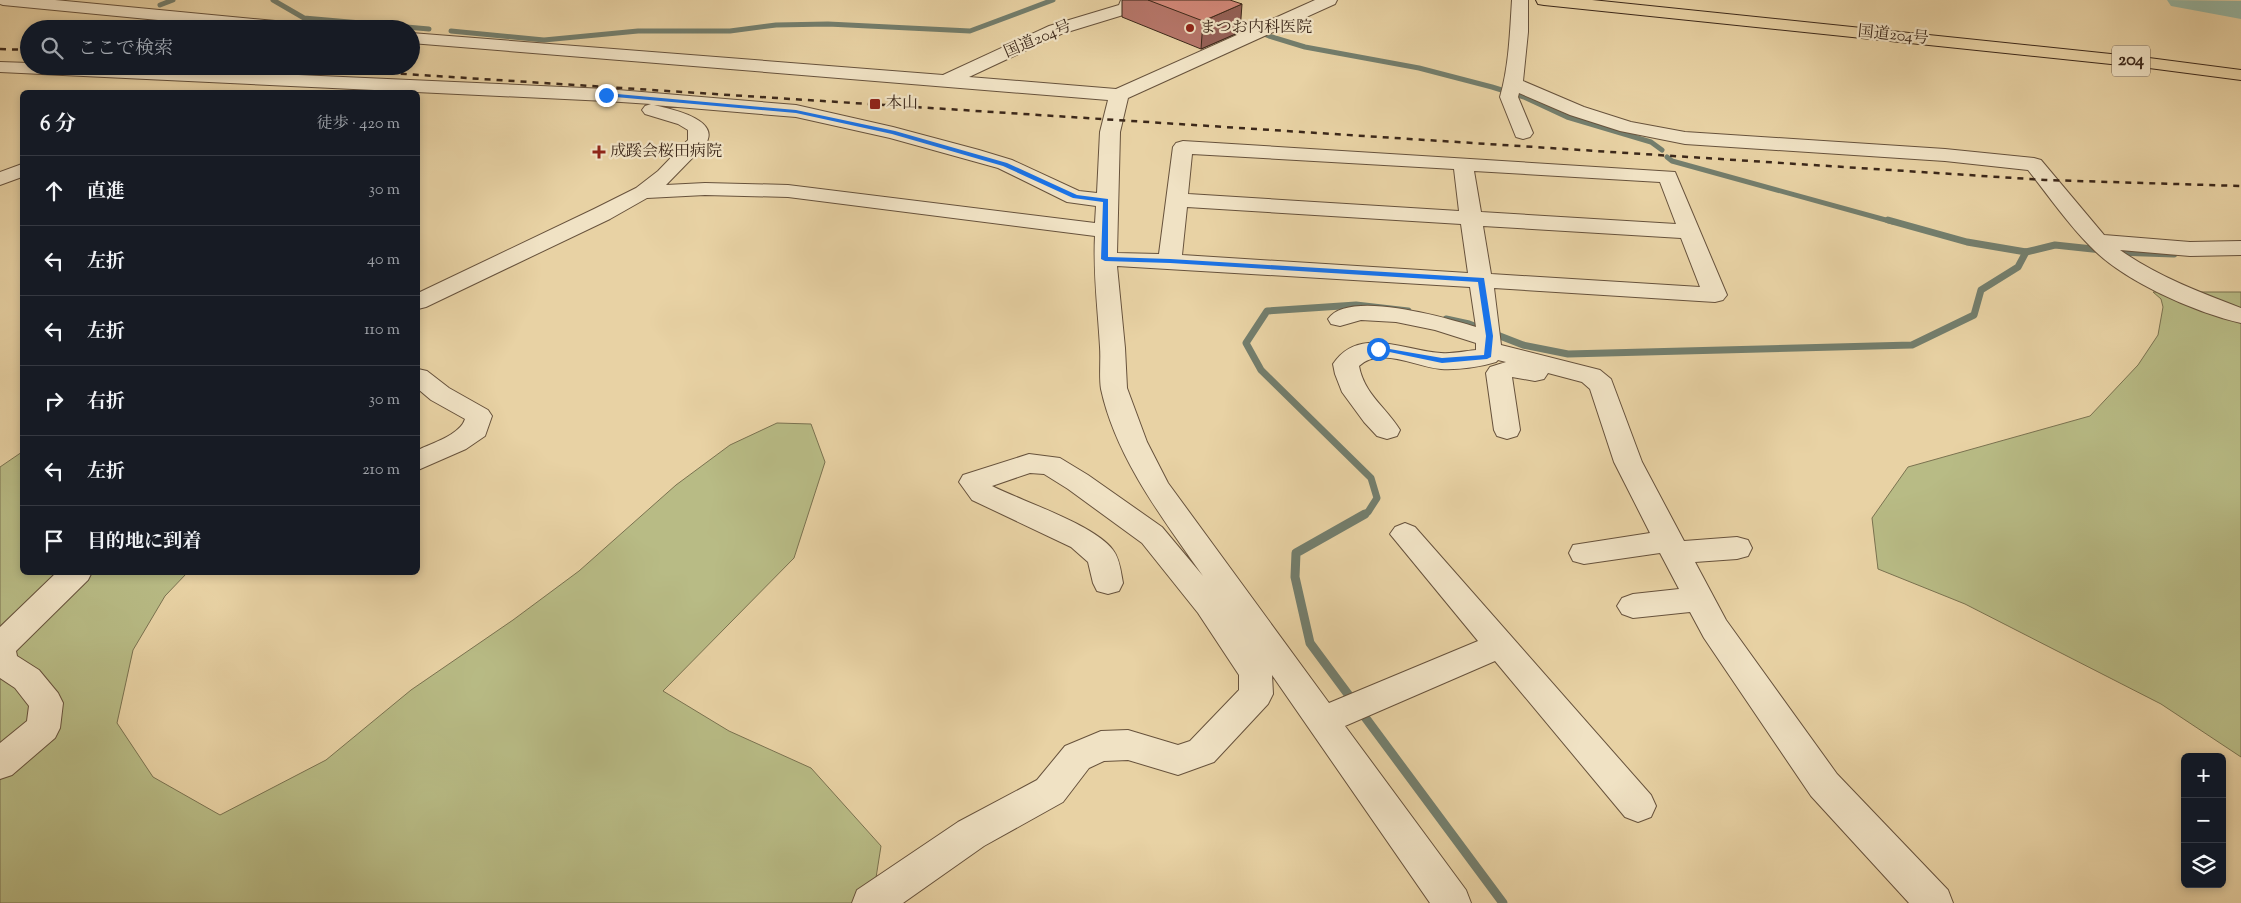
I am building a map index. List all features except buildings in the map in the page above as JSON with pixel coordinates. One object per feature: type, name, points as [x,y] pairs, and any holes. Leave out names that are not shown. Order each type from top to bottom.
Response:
[{"type":"highway","name":"国道204号","points":[[1544,0],[2149,62],[2241,75]]},
{"type":"street","points":[[3,0],[213,20]]},
{"type":"street","name":"国道204号","points":[[944,82],[1055,30],[1127,8],[1129,0]]},
{"type":"street","points":[[420,39],[1119,96],[1329,0]]},
{"type":"street","points":[[1520,0],[1519,32],[1511,90],[1523,133]]},
{"type":"street","points":[[0,67],[20,68]]},
{"type":"street","points":[[131,90],[141,75]]},
{"type":"street","points":[[164,75],[606,95],[796,111],[893,133],[972,154],[1005,164],[1075,197],[1106,201]]},
{"type":"street","points":[[1511,90],[1627,127],[1685,138],[1945,155],[2034,164],[2102,247],[2185,294],[2241,316]]},
{"type":"street","points":[[420,301],[602,214],[643,192],[665,175],[698,142],[698,128],[685,120],[606,95]]},
{"type":"street","points":[[871,903],[971,834],[1050,791],[1077,757],[1101,746],[1128,745],[1178,760],[1202,752],[1256,694],[1255,673],[1221,600],[1156,487],[1133,442],[1114,388],[1113,348],[1105,245],[1110,132],[1119,96]]},
{"type":"street","points":[[643,192],[705,189],[788,191],[1105,245],[1170,261],[1715,296],[1668,176],[1184,147],[1170,261]]},
{"type":"street","points":[[1387,430],[1358,396],[1347,375],[1346,364],[1358,353],[1378,349],[1442,360],[1487,357],[1489,338],[1473,219],[1463,164]]},
{"type":"street","points":[[0,179],[20,171]]},
{"type":"street","points":[[1176,200],[1690,232]]},
{"type":"street","points":[[2102,247],[2241,248]]},
{"type":"street","points":[[1340,319],[1359,313],[1396,316],[1440,324],[1489,338],[1591,376],[1602,385],[1628,462],[1715,629],[1824,785],[1934,903]]},
{"type":"street","points":[[1507,430],[1499,373],[1514,368],[1570,382],[1598,382]]},
{"type":"street","points":[[420,379],[440,394],[479,416],[475,430],[456,443],[420,460]]},
{"type":"street","points":[[1108,583],[1102,557],[1081,539],[982,493],[973,482],[1029,463],[1050,465],[1078,482],[1152,536],[1221,600],[1330,717],[1452,903]]},
{"type":"street","points":[[1405,534],[1638,806]]},
{"type":"street","points":[[1584,553],[1672,546],[1737,548]]},
{"type":"street","points":[[0,764],[43,728],[46,703],[27,678],[1,662],[0,647],[73,575]]},
{"type":"street","points":[[1633,606],[1700,599]]},
{"type":"street","points":[[1330,717],[1500,645]]},
{"type":"green space","points":[[2153,292],[2241,292],[2241,757],[2161,704],[1965,604],[1878,569],[1872,518],[1908,467],[2090,416],[2138,365],[2158,335],[2163,307],[2161,299]]},
{"type":"green space","points":[[777,423],[811,424],[825,462],[794,558],[663,691],[729,731],[811,768],[881,846],[872,903],[0,903],[0,467],[20,453],[20,575],[185,575],[165,596],[133,650],[117,723],[153,777],[220,815],[326,760],[411,690],[513,620],[579,571],[676,485],[730,445]]},
{"type":"waterway","points":[[160,5],[173,0]]},
{"type":"waterway","points":[[273,0],[304,18],[327,20]]},
{"type":"waterway","points":[[451,31],[544,40],[638,31],[730,31],[776,25],[828,24],[970,31],[1053,0]]},
{"type":"waterway","points":[[2181,0],[2241,10]]},
{"type":"waterway","points":[[1232,21],[1269,36],[1305,47],[1419,68],[1492,87],[1524,97],[1567,117],[1651,142],[1662,150]]},
{"type":"waterway","points":[[420,28],[429,29]]},
{"type":"waterway","points":[[1667,157],[1672,161],[1893,222]]},
{"type":"waterway","points":[[1888,220],[1967,242],[2026,252]]},
{"type":"waterway","points":[[2026,252],[2055,245],[2102,250]]},
{"type":"waterway","points":[[1446,319],[1469,324],[1523,345],[1568,354],[1912,345],[1974,315],[1981,290],[2018,267],[2026,252]]},
{"type":"waterway","points":[[2116,252],[2174,254]]},
{"type":"waterway","points":[[1363,515],[1368,512],[1377,498],[1371,478],[1261,370],[1246,343],[1267,311],[1356,305],[1408,311]]},
{"type":"waterway","points":[[1365,514],[1296,553],[1295,577],[1310,643],[1503,903]]},
{"type":"railway","points":[[0,49],[20,50]]},
{"type":"railway","points":[[420,75],[2045,180],[2241,186]]},
{"type":"place","name":"まつお内科医院","points":[[1190,28]]},
{"type":"place","name":"本山","points":[[875,104]]},
{"type":"place","name":"成蹊会桜田病院","points":[[599,152]]},
{"type":"route","points":[[606,95],[796,111],[893,133],[1005,164],[1075,197],[1106,201],[1105,259],[1170,261],[1481,280],[1489,336],[1487,357],[1442,360],[1378,349]]}]
